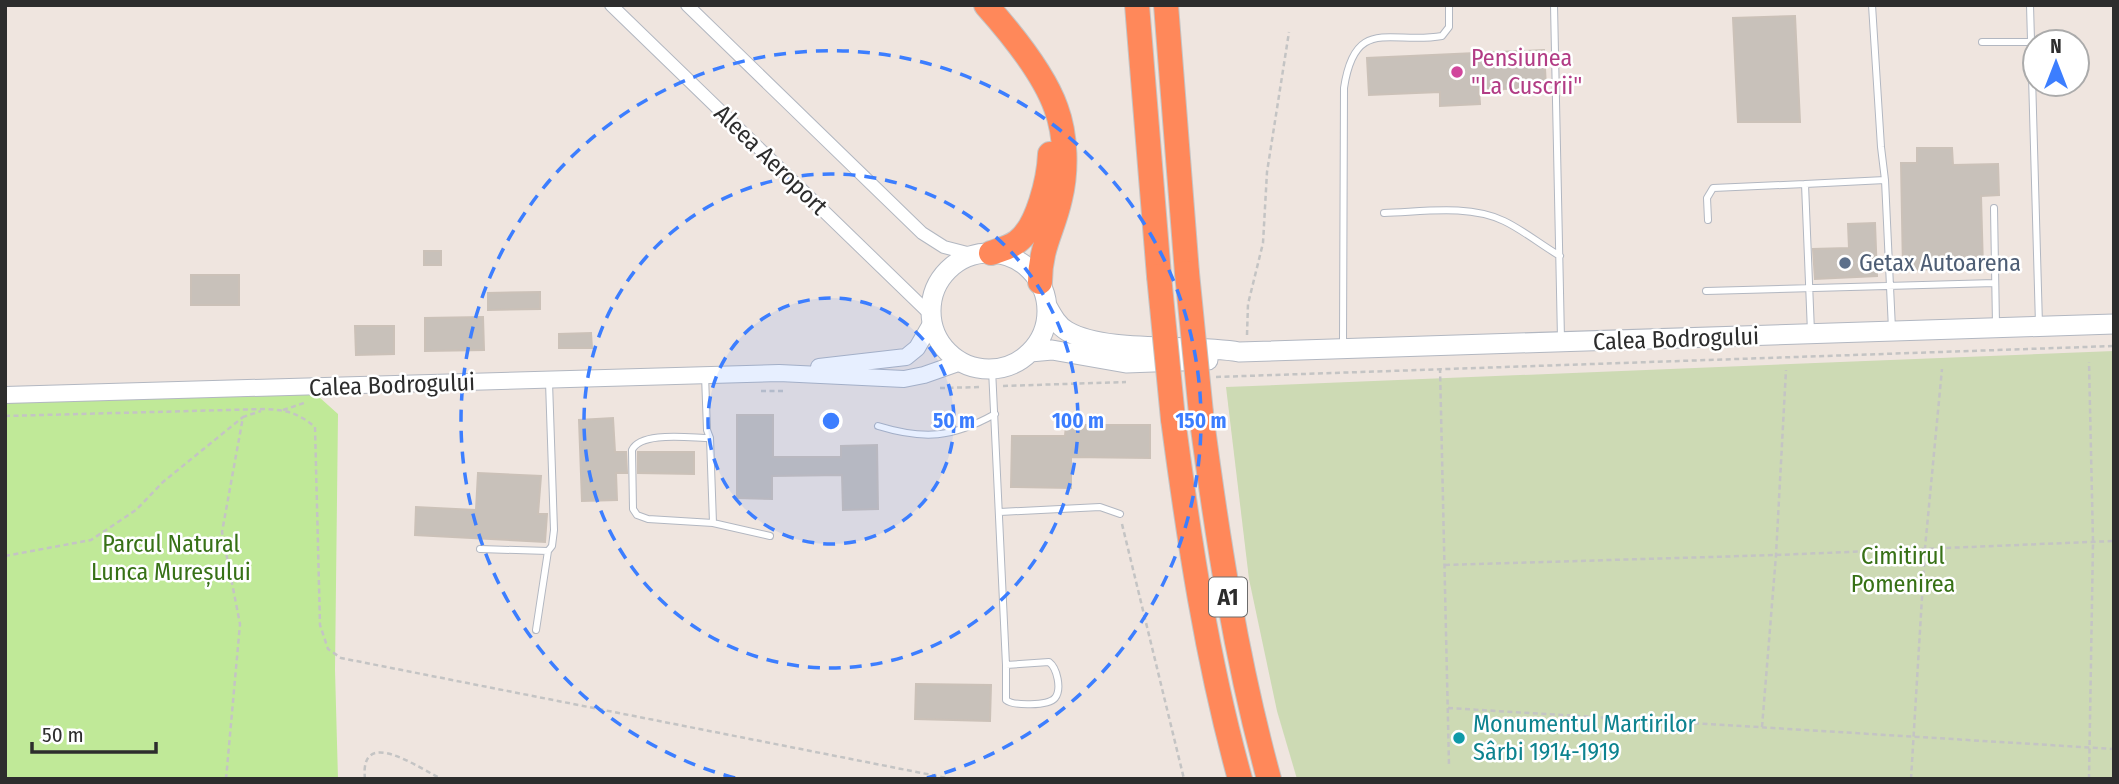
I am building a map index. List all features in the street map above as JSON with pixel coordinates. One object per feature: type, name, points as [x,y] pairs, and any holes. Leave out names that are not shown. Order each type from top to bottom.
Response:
[{"type":"highway","points":[[986,5],[1019,44],[1056,107],[1063,153],[1061,195],[1043,248],[1043,294]]},
{"type":"highway","name":"A1","points":[[1137,5],[1173,419],[1197,589],[1222,709],[1240,779]]},
{"type":"highway","name":"A1","points":[[1166,5],[1200,413],[1221,561],[1269,779]]},
{"type":"highway","points":[[983,254],[1010,246],[1023,237],[1035,214],[1047,180],[1050,131],[1037,74]]},
{"type":"main road","name":"Calea Bodrogului","points":[[931,318],[933,295],[942,277],[956,263],[983,254],[1016,259],[1031,271],[1059,325],[1067,331],[1088,338],[1140,346],[1211,348],[1243,352],[1343,350],[2114,324]]},
{"type":"main road","points":[[1030,352],[1043,334],[1047,315],[1043,294]]},
{"type":"main road","points":[[931,318],[941,344],[961,362],[994,378]]},
{"type":"main road","name":"Calea Bodrogului","points":[[994,378],[1030,352],[1052,350],[1102,360],[1144,363],[1212,360],[1243,352]]},
{"type":"street","name":"Aleea Aeroport","points":[[611,5],[931,318]]},
{"type":"street","points":[[687,5],[922,233],[952,250],[983,254]]},
{"type":"street","name":"Calea Bodrogului","points":[[779,373],[906,357],[917,348],[931,318]]},
{"type":"street","name":"Calea Bodrogului","points":[[5,395],[779,373],[904,379],[961,362]]},
{"type":"lane","points":[[1343,350],[1344,88],[1347,69],[1358,48],[1374,38],[1442,36],[1449,27],[1449,5]]},
{"type":"lane","points":[[1554,5],[1562,343]]},
{"type":"lane","points":[[1872,5],[1885,180],[1892,331]]},
{"type":"lane","points":[[2030,5],[2031,28]]},
{"type":"lane","points":[[1982,42],[2021,42]]},
{"type":"lane","points":[[2033,98],[2039,327]]},
{"type":"lane","points":[[1708,220],[1707,198],[1713,188],[1885,180]]},
{"type":"lane","points":[[1805,184],[1811,334]]},
{"type":"lane","points":[[1994,208],[1996,328]]},
{"type":"lane","points":[[1384,212],[1468,211],[1485,214],[1504,221],[1560,256]]},
{"type":"lane","points":[[1706,291],[1995,283]]},
{"type":"lane","points":[[705,375],[713,523]]},
{"type":"lane","points":[[994,378],[1006,699],[1016,705],[1050,702],[1055,698],[1058,691],[1056,671],[1049,662],[1006,665]]},
{"type":"lane","points":[[536,630],[548,551],[552,546],[554,530],[549,380]]},
{"type":"lane","points":[[878,426],[905,434],[931,436],[957,432],[995,414]]},
{"type":"lane","points":[[710,438],[646,438],[635,442],[632,450],[633,509],[637,515],[648,519],[713,523],[770,536]]},
{"type":"lane","points":[[1000,512],[1100,507],[1119,514]]},
{"type":"lane","points":[[480,550],[548,551]]},
{"type":"path","points":[[1243,352],[1248,304],[1263,243],[1267,172],[1289,32]]},
{"type":"path","points":[[1211,378],[2114,346]]},
{"type":"path","points":[[1439,347],[1450,765]]},
{"type":"path","points":[[2089,362],[2093,542],[2089,779]]},
{"type":"path","points":[[1911,779],[1925,548],[1942,369]]},
{"type":"path","points":[[1762,727],[1776,555],[1786,370]]},
{"type":"path","points":[[994,378],[1130,382]]},
{"type":"path","points":[[958,388],[983,387]]},
{"type":"path","points":[[5,556],[91,540],[136,510],[173,473],[243,417],[265,409]]},
{"type":"path","points":[[5,416],[265,409],[299,414],[315,427],[320,625],[328,649],[341,658],[951,779]]},
{"type":"path","points":[[226,779],[240,624],[222,532],[243,417]]},
{"type":"path","points":[[1119,514],[1184,779]]},
{"type":"path","points":[[1446,565],[2114,541]]},
{"type":"path","points":[[1448,708],[2114,749]]},
{"type":"path","points":[[365,779],[364,764],[369,757],[385,752],[442,779]]},
{"type":"green space","name":"Cimitirul Pomenirea","points":[[2114,351],[2114,779],[1297,779],[1277,711],[1249,579],[1226,387]]},
{"type":"green space","name":"Parcul Natural Lunca Mureșului","points":[[309,388],[338,414],[335,670],[338,779],[5,779],[5,397]]},
{"type":"building","points":[[1795,16],[1800,122],[1738,122],[1733,18]]},
{"type":"building","name":"Pensiunea \"La Cuscrii\"","points":[[1544,50],[1546,87],[1479,90],[1480,104],[1440,106],[1440,92],[1369,95],[1367,58]]},
{"type":"building","points":[[1917,148],[1952,148],[1953,165],[1998,164],[1999,195],[1981,196],[1983,268],[1903,270],[1901,163],[1917,163]]},
{"type":"building","name":"Getax Autoarena","points":[[1875,223],[1877,276],[1815,279],[1813,249],[1849,248],[1848,224]]},
{"type":"building","points":[[424,251],[441,251],[441,265],[424,265]]},
{"type":"building","points":[[191,275],[239,275],[239,305],[191,305]]},
{"type":"building","points":[[540,292],[540,309],[488,310],[488,293]]},
{"type":"building","points":[[483,317],[484,350],[425,351],[425,318]]},
{"type":"building","points":[[355,326],[394,326],[394,354],[356,355]]},
{"type":"building","points":[[591,333],[592,348],[559,348],[559,334]]},
{"type":"building","points":[[737,415],[773,415],[773,457],[841,457],[841,446],[877,445],[878,509],[843,510],[842,475],[772,476],[772,499],[737,498]]},
{"type":"building","points":[[613,418],[615,452],[626,452],[627,473],[616,473],[617,500],[582,501],[579,420]]},
{"type":"building","points":[[1066,425],[1150,425],[1150,458],[1071,457],[1071,488],[1011,487],[1012,436],[1065,436]]},
{"type":"building","points":[[638,452],[694,452],[694,474],[638,473]]},
{"type":"building","points":[[478,473],[541,476],[538,514],[547,514],[545,542],[415,535],[416,507],[476,510]]},
{"type":"building","points":[[916,684],[991,685],[990,721],[915,719]]},
{"type":"place","name":"Pensiunea \"La Cuscrii\"","points":[[1457,72]]},
{"type":"place","name":"Getax Autoarena","points":[[1845,263]]},
{"type":"place","name":"Monumentul Martirilor Sârbi 1914-1919","points":[[1459,738]]}]
